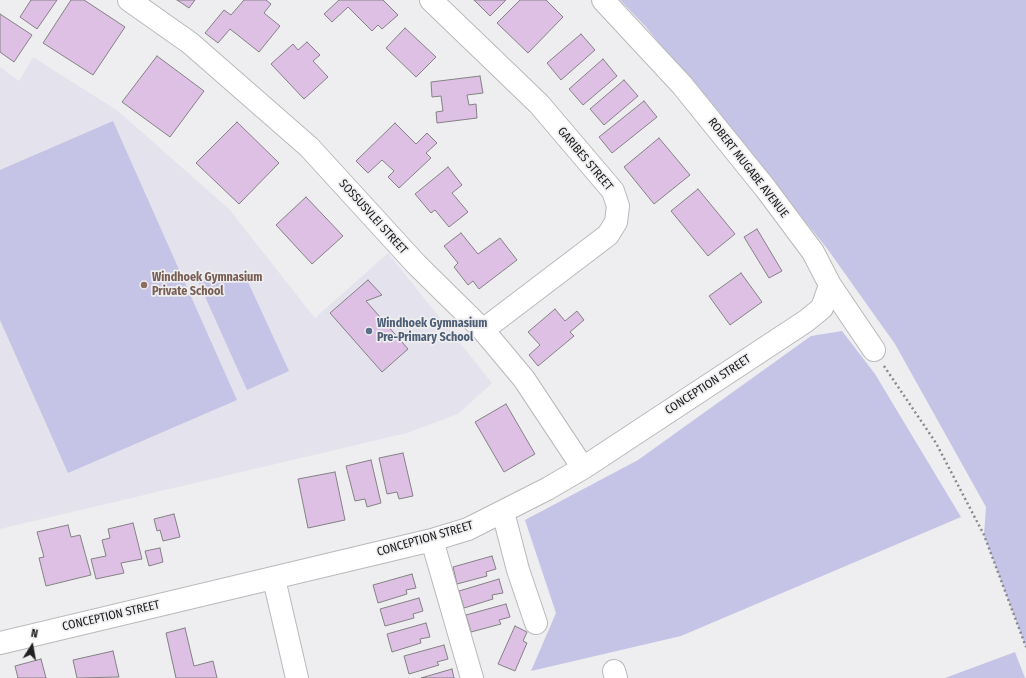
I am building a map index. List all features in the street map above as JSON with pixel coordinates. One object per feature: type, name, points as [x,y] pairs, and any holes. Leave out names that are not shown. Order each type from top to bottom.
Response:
[{"type":"street","name":"SOSSUSVLEI STREET","points":[[129,0],[190,43],[309,146],[416,264],[484,330],[524,379],[582,468]]},
{"type":"street","name":"GARIBES STREET","points":[[431,0],[539,104],[613,191],[618,206],[616,222],[608,235],[484,330]]},
{"type":"street","name":"ROBERT MUGABE AVENUE","points":[[603,0],[682,85],[766,188],[813,252],[830,285],[874,350]]},
{"type":"street","name":"CONCEPTION STREET","points":[[0,643],[432,540],[468,529],[548,489],[806,321],[822,308],[830,285]]},
{"type":"street","points":[[503,512],[518,570],[536,623]]},
{"type":"street","points":[[432,540],[472,678]]},
{"type":"street","points":[[274,578],[298,678]]},
{"type":"path","points":[[874,350],[936,442],[984,536],[1026,647]]},
{"type":"shaded area","points":[[620,0],[1026,0],[1026,647],[984,535],[986,507],[895,344],[826,247],[646,27]]},
{"type":"shaded area","name":"Windhoek Gymnasium Private School","points":[[33,57],[118,111],[229,209],[315,318],[388,253],[492,383],[458,414],[407,433],[0,529],[0,67],[19,81]]},
{"type":"shaded area","points":[[113,121],[237,400],[68,473],[0,320],[0,170]]},
{"type":"shaded area","points":[[210,273],[247,280],[289,371],[247,390],[198,281]]},
{"type":"shaded area","points":[[842,331],[875,374],[961,517],[681,636],[531,671],[556,613],[525,520],[638,460],[811,336]]},
{"type":"shaded area","points":[[1015,652],[1025,678],[945,678]]},
{"type":"building","points":[[31,0],[57,0],[37,29],[20,17]]},
{"type":"building","points":[[71,0],[84,0],[125,27],[93,75],[43,43]]},
{"type":"building","points":[[177,0],[195,0],[189,8]]},
{"type":"building","points":[[244,0],[266,0],[271,4],[264,13],[280,26],[259,52],[230,29],[218,43],[205,33],[224,10],[231,15]]},
{"type":"building","points":[[339,0],[383,0],[398,15],[382,29],[378,25],[372,31],[348,7],[332,22],[324,14]]},
{"type":"building","points":[[474,0],[506,0],[490,16]]},
{"type":"building","points":[[520,0],[546,0],[563,17],[528,53],[497,23]]},
{"type":"building","points":[[0,14],[32,35],[14,62],[0,52]]},
{"type":"building","points":[[405,28],[436,57],[416,77],[386,48]]},
{"type":"building","points":[[581,34],[595,50],[561,80],[547,63]]},
{"type":"building","points":[[307,42],[320,55],[313,61],[328,77],[304,99],[271,64],[293,44],[298,50]]},
{"type":"building","points":[[157,56],[204,91],[170,137],[122,102]]},
{"type":"building","points":[[603,59],[617,76],[583,105],[569,89]]},
{"type":"building","points":[[480,76],[483,93],[467,95],[469,105],[476,104],[477,118],[437,123],[436,112],[443,111],[441,96],[432,97],[431,82]]},
{"type":"building","points":[[624,80],[638,96],[604,125],[590,109]]},
{"type":"building","points":[[644,101],[657,117],[612,153],[599,137]]},
{"type":"building","points":[[237,122],[279,163],[239,204],[196,163]]},
{"type":"building","points":[[395,123],[416,144],[427,133],[437,143],[426,153],[431,158],[399,188],[388,177],[394,171],[382,160],[368,173],[356,161]]},
{"type":"building","points":[[659,138],[690,175],[654,204],[624,167]]},
{"type":"building","points":[[448,167],[462,185],[452,193],[468,212],[449,227],[435,210],[431,213],[415,194]]},
{"type":"building","points":[[698,189],[735,234],[708,256],[671,211]]},
{"type":"building","points":[[306,197],[343,236],[312,264],[276,225]]},
{"type":"building","points":[[757,229],[782,271],[769,278],[744,237]]},
{"type":"building","points":[[461,233],[478,254],[500,238],[517,260],[479,289],[473,281],[468,285],[454,267],[458,263],[444,246]]},
{"type":"building","points":[[741,273],[762,302],[730,325],[709,296]]},
{"type":"building","name":"Windhoek Gymnasium Pre-Primary School","points":[[368,280],[382,295],[366,301],[408,349],[382,372],[330,313]]},
{"type":"building","points":[[555,309],[565,321],[577,311],[584,320],[570,332],[574,336],[538,366],[529,355],[540,345],[528,332]]},
{"type":"building","points":[[506,404],[535,454],[504,472],[475,422]]},
{"type":"building","points":[[403,453],[413,496],[399,499],[397,492],[387,494],[379,458]]},
{"type":"building","points":[[371,460],[381,503],[367,507],[365,499],[355,501],[346,466]]},
{"type":"building","points":[[335,472],[345,520],[308,528],[298,479]]},
{"type":"building","points":[[174,514],[180,537],[163,541],[160,530],[157,531],[154,519]]},
{"type":"building","points":[[133,523],[142,559],[121,563],[124,573],[96,579],[91,559],[106,556],[102,540],[110,538],[108,529]]},
{"type":"building","points":[[68,525],[71,537],[80,535],[91,575],[46,586],[39,558],[44,557],[37,532]]},
{"type":"building","points":[[160,548],[163,562],[149,566],[145,551]]},
{"type":"building","points":[[492,556],[496,569],[486,572],[487,576],[457,584],[453,567]]},
{"type":"building","points":[[412,574],[416,588],[406,590],[407,594],[378,603],[373,585]]},
{"type":"building","points":[[499,579],[503,593],[492,595],[493,599],[464,608],[459,591]]},
{"type":"building","points":[[419,598],[423,611],[413,614],[414,618],[385,626],[380,609]]},
{"type":"building","points":[[506,604],[510,617],[499,620],[501,624],[471,632],[466,615]]},
{"type":"building","points":[[426,623],[430,637],[420,639],[421,643],[392,652],[387,634]]},
{"type":"building","points":[[515,626],[527,632],[523,641],[527,643],[515,671],[498,664]]},
{"type":"building","points":[[185,628],[194,666],[213,661],[217,678],[176,678],[166,633]]},
{"type":"building","points":[[444,645],[448,659],[437,662],[439,665],[409,674],[404,656]]},
{"type":"building","points":[[113,651],[119,677],[77,678],[73,660]]},
{"type":"building","points":[[41,659],[46,678],[18,678],[15,666]]},
{"type":"building","points":[[452,669],[454,678],[421,678]]},
{"type":"place","name":"Windhoek Gymnasium Private School","points":[[144,285]]},
{"type":"place","name":"Windhoek Gymnasium Pre-Primary School","points":[[369,331]]}]
